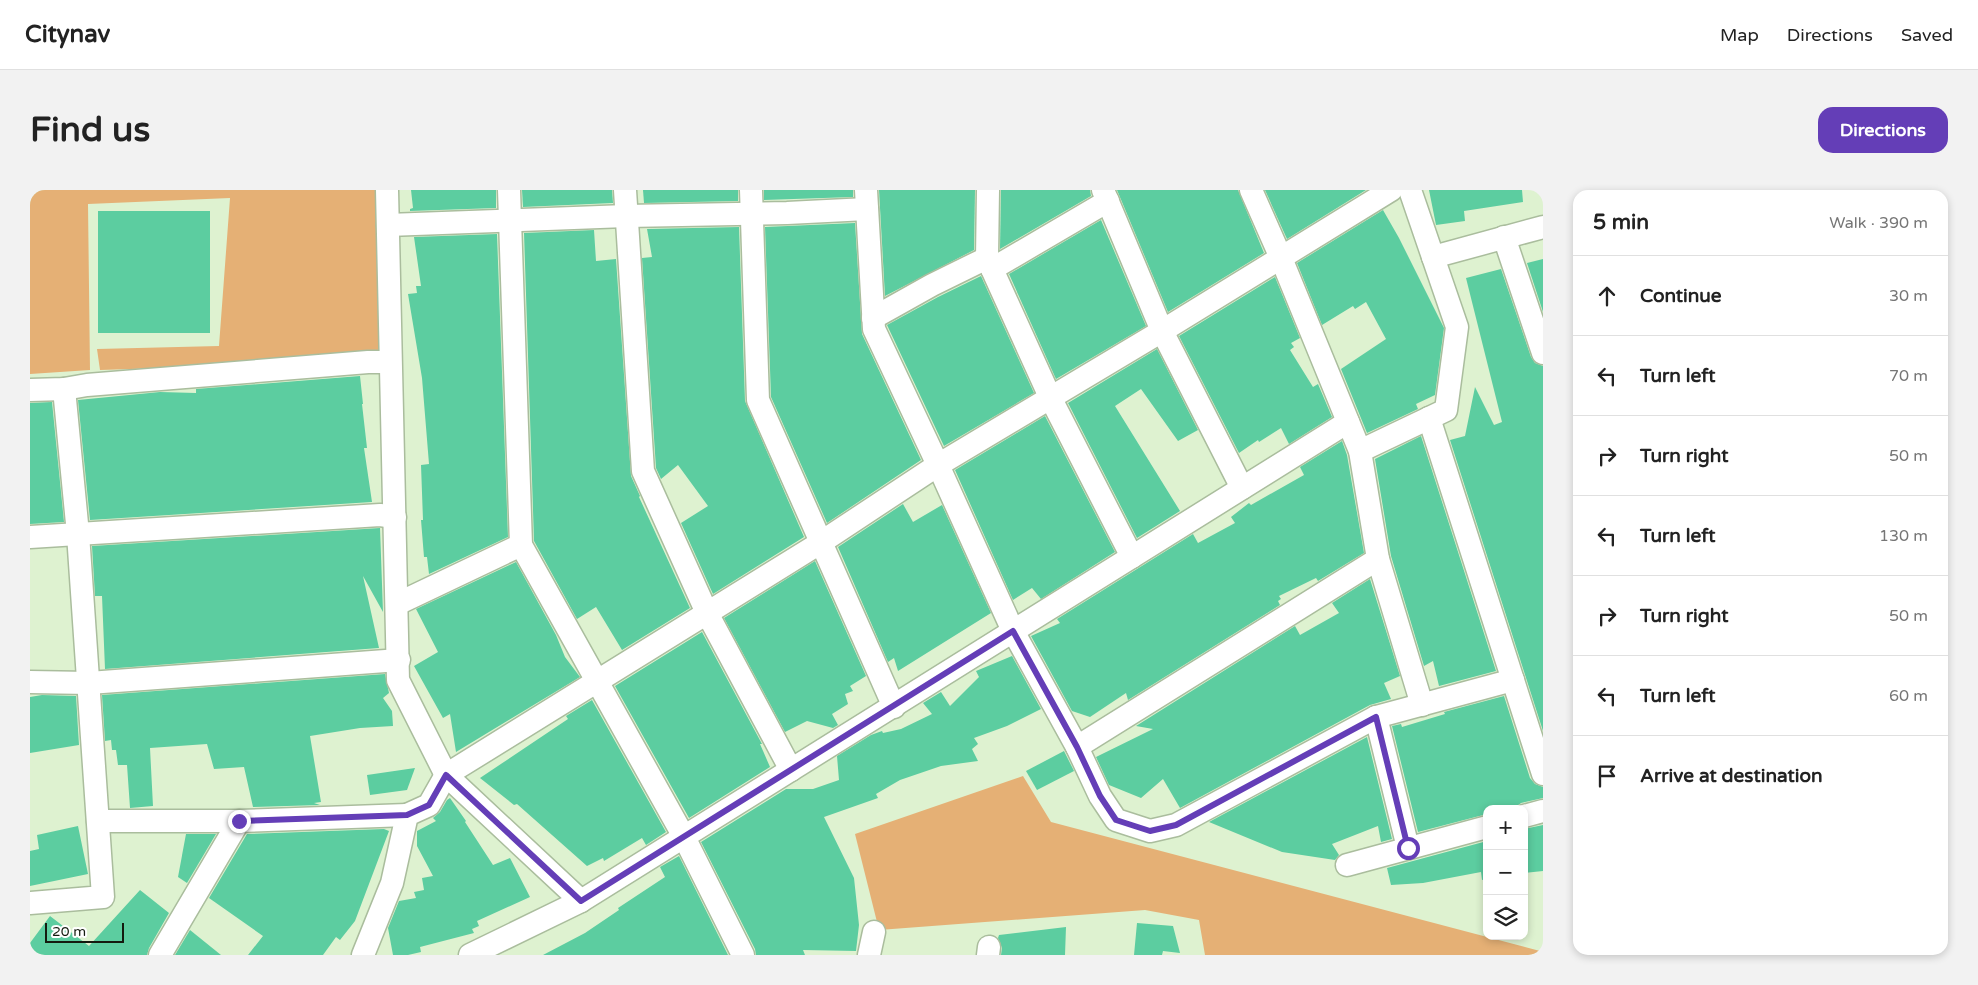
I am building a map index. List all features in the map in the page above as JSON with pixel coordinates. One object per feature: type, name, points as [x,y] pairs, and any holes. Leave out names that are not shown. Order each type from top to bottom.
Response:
[{"type":"street","points":[[387,190],[398,680],[446,775],[581,901]]},
{"type":"street","points":[[509,190],[520,545],[684,837],[744,955]]},
{"type":"street","points":[[625,190],[643,471],[707,613],[791,770]]},
{"type":"street","points":[[751,190],[758,400],[894,706]]},
{"type":"street","points":[[988,190],[990,263],[1050,397],[1132,557]]},
{"type":"street","points":[[1251,190],[1360,451],[1378,559],[1422,705]]},
{"type":"street","points":[[98,822],[239,821],[407,815],[429,805],[446,775],[820,543],[938,465],[1162,331],[1391,190]]},
{"type":"street","points":[[1360,451],[1446,410],[1457,327],[1410,190]]},
{"type":"street","points":[[873,318],[932,286],[990,263],[1106,196],[1162,331],[1242,488]]},
{"type":"street","points":[[388,225],[752,213],[867,199],[874,329],[1013,631],[1077,747],[1100,796],[1116,820],[1150,831],[1176,825],[1376,717],[1513,680]]},
{"type":"street","points":[[1433,258],[1543,227]]},
{"type":"street","points":[[1504,237],[1543,353]]},
{"type":"street","points":[[30,390],[64,389],[97,384],[368,362],[390,362]]},
{"type":"street","points":[[30,902],[103,897],[78,534],[64,389]]},
{"type":"street","points":[[1429,418],[1543,774]]},
{"type":"street","points":[[470,955],[506,946],[581,901],[1348,422]]},
{"type":"street","points":[[30,537],[380,515],[395,517]]},
{"type":"street","points":[[397,604],[520,545]]},
{"type":"street","points":[[1077,747],[1378,559]]},
{"type":"street","points":[[30,682],[89,682],[399,660]]},
{"type":"street","points":[[1376,717],[1408,848]]},
{"type":"street","points":[[1528,815],[1543,811]]},
{"type":"street","points":[[364,955],[392,884],[407,815]]},
{"type":"street","points":[[160,955],[239,821]]},
{"type":"street","points":[[1347,865],[1483,827]]},
{"type":"street","points":[[869,955],[874,932]]},
{"type":"shaded area","points":[[30,190],[378,190],[382,361],[100,370],[97,349],[219,346],[230,198],[88,204],[90,370],[30,374]]},
{"type":"shaded area","points":[[1023,776],[1051,822],[1483,936],[1483,940],[1498,940],[1540,951],[1542,955],[1205,955],[1199,920],[1145,910],[879,930],[855,834]]},
{"type":"building","points":[[411,190],[496,190],[496,208],[410,211],[413,208]]},
{"type":"building","points":[[522,190],[612,190],[613,203],[523,207]]},
{"type":"building","points":[[643,190],[738,190],[738,201],[644,203]]},
{"type":"building","points":[[764,190],[853,190],[853,197],[764,200]]},
{"type":"building","points":[[879,190],[975,190],[974,250],[885,296]]},
{"type":"building","points":[[1001,190],[1090,190],[1091,196],[1000,249]]},
{"type":"building","points":[[1117,190],[1238,190],[1264,253],[1168,312]]},
{"type":"building","points":[[1265,190],[1366,190],[1287,239]]},
{"type":"building","points":[[1429,190],[1522,190],[1523,202],[1464,211],[1465,221],[1436,225]]},
{"type":"building","points":[[1383,210],[1444,328],[1435,395],[1416,404],[1418,409],[1367,433],[1341,369],[1386,339],[1366,302],[1355,309],[1353,306],[1322,325],[1297,263]]},
{"type":"building","points":[[98,211],[210,211],[210,333],[98,333]]},
{"type":"building","points":[[1101,220],[1146,326],[1056,379],[1009,274]]},
{"type":"building","points":[[855,223],[862,334],[921,460],[827,523],[771,397],[765,227]]},
{"type":"building","points":[[739,227],[745,401],[804,537],[713,594],[681,523],[708,506],[678,465],[661,479],[656,468],[642,258],[652,257],[647,229]]},
{"type":"building","points":[[594,230],[596,261],[616,259],[631,476],[690,608],[622,650],[596,607],[577,619],[534,541],[524,233]]},
{"type":"building","points":[[497,234],[508,537],[429,574],[427,557],[424,557],[421,520],[423,520],[421,465],[429,464],[422,378],[408,294],[417,293],[416,286],[421,286],[414,237]]},
{"type":"building","points":[[1543,259],[1543,312],[1527,263]]},
{"type":"building","points":[[1501,269],[1531,357],[1535,363],[1543,366],[1543,731],[1450,440],[1465,436],[1475,387],[1494,425],[1502,422],[1466,278]]},
{"type":"building","points":[[981,276],[1034,393],[944,446],[887,325]]},
{"type":"building","points":[[1275,277],[1300,338],[1291,343],[1294,347],[1290,350],[1313,387],[1318,384],[1332,417],[1289,444],[1281,428],[1239,453],[1179,336]]},
{"type":"building","points":[[1157,349],[1198,430],[1178,441],[1141,389],[1115,406],[1180,511],[1137,538],[1068,403]]},
{"type":"building","points":[[360,376],[367,448],[364,448],[372,502],[90,520],[78,400],[160,392],[196,393],[196,389]]},
{"type":"building","points":[[52,402],[64,522],[30,524],[30,403]]},
{"type":"building","points":[[1045,416],[1115,552],[1041,599],[1032,588],[1013,600],[955,470]]},
{"type":"building","points":[[1421,436],[1496,671],[1439,686],[1433,661],[1424,666],[1391,556],[1375,459]]},
{"type":"building","points":[[1342,441],[1347,455],[1364,553],[1318,581],[1316,578],[1279,596],[1281,599],[1278,601],[1280,605],[1128,700],[1126,693],[1090,717],[1072,711],[1031,636],[1060,623],[1057,619],[1193,534],[1198,543],[1235,523],[1231,517],[1249,503],[1251,505],[1304,475],[1300,467]]},
{"type":"building","points":[[903,504],[913,522],[942,505],[991,613],[898,671],[894,658],[888,662],[838,547]]},
{"type":"building","points":[[380,528],[383,612],[363,576],[379,648],[105,669],[102,596],[95,596],[92,546]]},
{"type":"building","points":[[815,561],[866,676],[850,686],[853,691],[845,694],[848,704],[832,714],[838,725],[833,728],[807,721],[785,732],[724,618]]},
{"type":"building","points":[[516,562],[556,635],[565,657],[580,677],[456,752],[450,714],[443,718],[414,666],[438,652],[416,609]]},
{"type":"building","points":[[1370,579],[1400,676],[1384,683],[1391,699],[1370,705],[1180,808],[1163,779],[1141,798],[1109,785],[1096,757],[1153,729],[1136,726],[1295,626],[1300,635],[1339,613],[1332,603]]},
{"type":"building","points":[[702,632],[762,744],[760,744],[770,767],[689,818],[615,686]]},
{"type":"building","points":[[1012,656],[1041,709],[1007,726],[974,738],[978,744],[972,749],[978,761],[941,766],[900,780],[876,794],[878,798],[824,817],[854,878],[859,925],[856,951],[803,950],[805,955],[756,955],[755,949],[701,842],[786,789],[813,789],[839,780],[837,756],[871,735],[882,731],[883,733],[901,729],[932,714],[923,703],[941,692],[950,706],[979,677],[976,671]]},
{"type":"building","points":[[385,674],[389,693],[383,698],[392,711],[393,726],[360,728],[310,736],[321,802],[314,803],[320,805],[253,807],[244,767],[214,769],[207,744],[150,748],[153,806],[130,808],[127,765],[118,765],[116,750],[112,750],[111,740],[105,741],[102,695]]},
{"type":"building","points":[[42,695],[76,696],[79,745],[30,753],[30,697]]},
{"type":"building","points":[[1504,696],[1530,778],[1535,784],[1543,787],[1543,798],[1518,805],[1483,805],[1483,815],[1418,832],[1392,726],[1401,724],[1402,727],[1445,714],[1444,712]]},
{"type":"building","points":[[592,700],[666,832],[646,845],[642,838],[604,861],[603,858],[587,866],[517,804],[514,805],[480,778],[568,719],[566,716]]},
{"type":"building","points":[[1367,737],[1392,839],[1381,842],[1378,826],[1332,844],[1339,855],[1335,860],[1282,852],[1209,822]]},
{"type":"building","points":[[1064,751],[1074,771],[1037,790],[1026,771]]},
{"type":"building","points":[[415,768],[407,790],[370,795],[367,775]]},
{"type":"building","points":[[450,798],[493,865],[510,858],[530,897],[477,921],[479,926],[472,929],[474,933],[420,947],[421,952],[408,955],[393,955],[388,928],[399,901],[416,898],[414,892],[424,890],[422,878],[433,876],[417,846],[417,831],[436,821],[433,818]]},
{"type":"building","points":[[1543,825],[1543,871],[1528,873],[1528,828]]},
{"type":"building","points":[[78,826],[88,874],[30,886],[30,851],[39,849],[37,835]]},
{"type":"building","points":[[384,829],[389,831],[355,921],[340,940],[336,937],[323,955],[248,955],[263,936],[209,898],[247,834]]},
{"type":"building","points":[[186,834],[216,834],[187,883],[178,877]]},
{"type":"building","points":[[1483,842],[1483,880],[1481,872],[1423,883],[1391,885],[1387,868]]},
{"type":"building","points":[[679,856],[728,955],[543,955],[585,933],[619,910],[618,908],[665,877],[660,867]]},
{"type":"building","points":[[140,890],[169,913],[147,955],[30,955],[30,943],[50,916],[89,946]]},
{"type":"building","points":[[1137,923],[1173,926],[1180,953],[1163,951],[1162,955],[1134,955]]},
{"type":"building","points":[[1066,927],[1065,955],[1001,955],[1002,948],[998,938],[999,935]]},
{"type":"building","points":[[190,930],[221,955],[175,955]]},
{"type":"route","points":[[239,821],[407,815],[429,805],[446,775],[581,901],[1013,631],[1077,747],[1100,796],[1116,820],[1150,831],[1176,825],[1376,717],[1408,848]]}]
